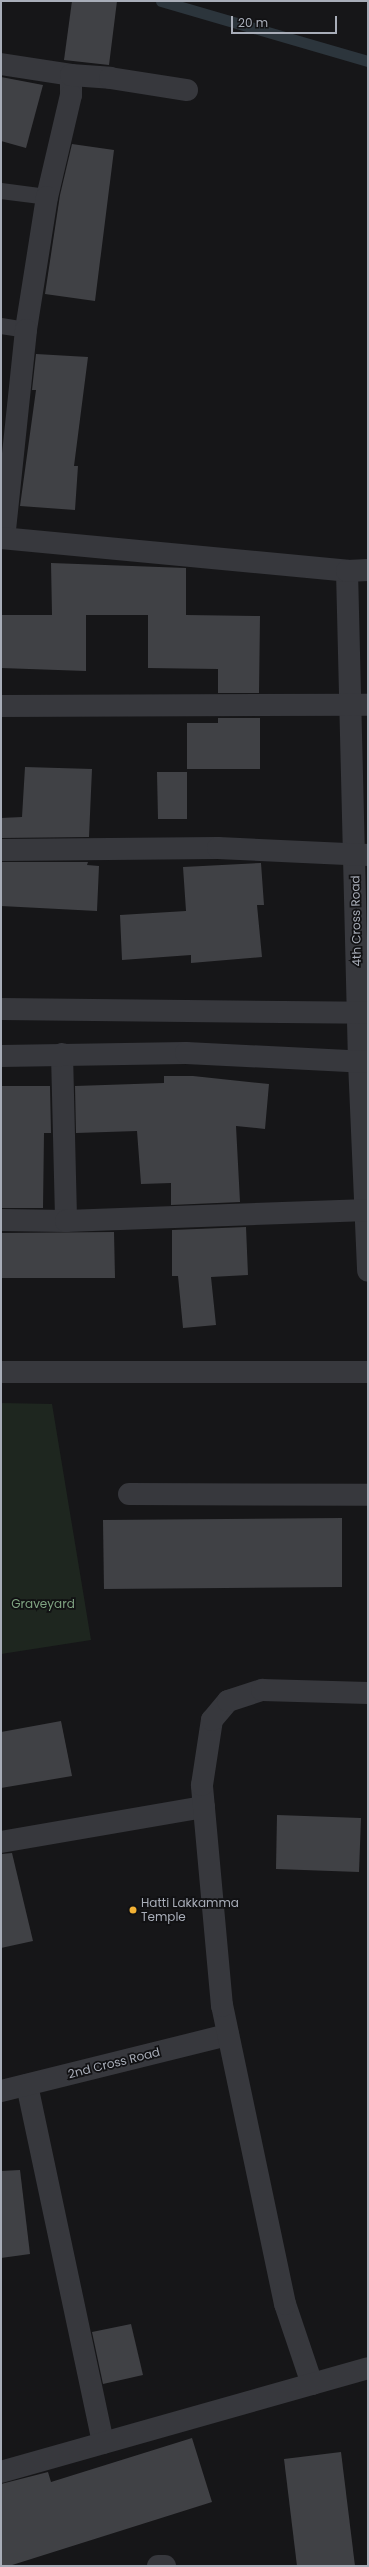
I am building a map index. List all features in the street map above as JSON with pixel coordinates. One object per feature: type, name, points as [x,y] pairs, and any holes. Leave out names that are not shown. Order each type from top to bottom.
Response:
[{"type":"street","points":[[1,64],[71,75],[110,78],[187,90]]},
{"type":"street","points":[[71,75],[71,95],[47,197],[26,330],[2,538],[347,571],[368,570]]},
{"type":"street","name":"4th Cross Road","points":[[347,571],[359,705],[368,1271]]},
{"type":"street","points":[[1,706],[359,705]]},
{"type":"street","points":[[1,850],[218,848],[361,855]]},
{"type":"street","points":[[1,1009],[363,1013]]},
{"type":"street","points":[[1,1056],[186,1053],[364,1062]]},
{"type":"street","points":[[62,1054],[66,1221]]},
{"type":"street","points":[[1,1220],[66,1221],[367,1210]]},
{"type":"street","points":[[1,1372],[368,1372]]},
{"type":"street","points":[[129,1494],[368,1495]]},
{"type":"street","points":[[312,2384],[285,2304],[222,2006],[202,1784],[212,1720],[228,1701],[262,1690],[368,1693]]},
{"type":"street","points":[[1,1842],[204,1807]]},
{"type":"street","name":"2nd Cross Road","points":[[1,2091],[228,2035]]},
{"type":"street","points":[[27,2085],[103,2443]]},
{"type":"street","points":[[1,2472],[368,2368]]},
{"type":"street","points":[[158,2566],[165,2566]]},
{"type":"lane","points":[[1,191],[47,197]]},
{"type":"lane","points":[[1,326],[26,330]]},
{"type":"green space","name":"Graveyard","points":[[1,1403],[52,1404],[91,1640],[1,1654]]},
{"type":"building","points":[[72,1],[117,1],[109,65],[64,60]]},
{"type":"building","points":[[1,77],[43,85],[26,148],[1,141]]},
{"type":"building","points":[[72,144],[114,150],[95,301],[45,294],[60,195]]},
{"type":"building","points":[[36,354],[88,357],[74,466],[78,466],[75,510],[20,506],[36,390],[32,390]]},
{"type":"building","points":[[51,563],[186,568],[186,615],[260,616],[259,693],[218,693],[218,669],[148,668],[148,615],[86,615],[86,671],[1,668],[1,615],[52,615]]},
{"type":"building","points":[[218,718],[260,718],[260,769],[187,769],[187,723],[218,723]]},
{"type":"building","points":[[25,767],[92,769],[89,837],[1,838],[1,818],[22,817]]},
{"type":"building","points":[[157,772],[187,772],[187,819],[158,819]]},
{"type":"building","points":[[1,862],[88,862],[87,865],[99,866],[97,911],[1,906]]},
{"type":"building","points":[[261,863],[264,905],[257,905],[262,957],[191,963],[191,955],[122,960],[120,915],[186,911],[183,867]]},
{"type":"building","points":[[164,1076],[193,1076],[269,1084],[265,1129],[236,1126],[240,1202],[171,1205],[171,1183],[141,1184],[137,1131],[76,1133],[75,1086],[164,1083]]},
{"type":"building","points":[[1,1086],[50,1086],[51,1133],[44,1133],[43,1208],[2,1208]]},
{"type":"building","points":[[246,1227],[248,1275],[211,1277],[216,1325],[183,1328],[178,1276],[172,1276],[172,1230]]},
{"type":"building","points":[[114,1232],[115,1278],[1,1278],[1,1233]]},
{"type":"building","points":[[342,1518],[342,1587],[104,1589],[103,1520]]},
{"type":"building","points":[[61,1721],[72,1776],[1,1788],[1,1732]]},
{"type":"building","points":[[277,1815],[361,1818],[359,1872],[276,1869]]},
{"type":"building","points":[[12,1853],[33,1941],[1,1948],[1,1854]]},
{"type":"building","points":[[20,2170],[30,2254],[1,2258],[1,2171]]},
{"type":"building","points":[[131,2324],[143,2375],[103,2384],[92,2332]]},
{"type":"building","points":[[192,2438],[212,2502],[9,2566],[1,2566],[1,2484],[48,2472],[51,2482]]},
{"type":"building","points":[[341,2452],[355,2566],[297,2566],[284,2459]]},
{"type":"waterway","points":[[161,1],[368,61]]},
{"type":"place","name":"Hatti Lakkamma Temple","points":[[133,1910]]}]
